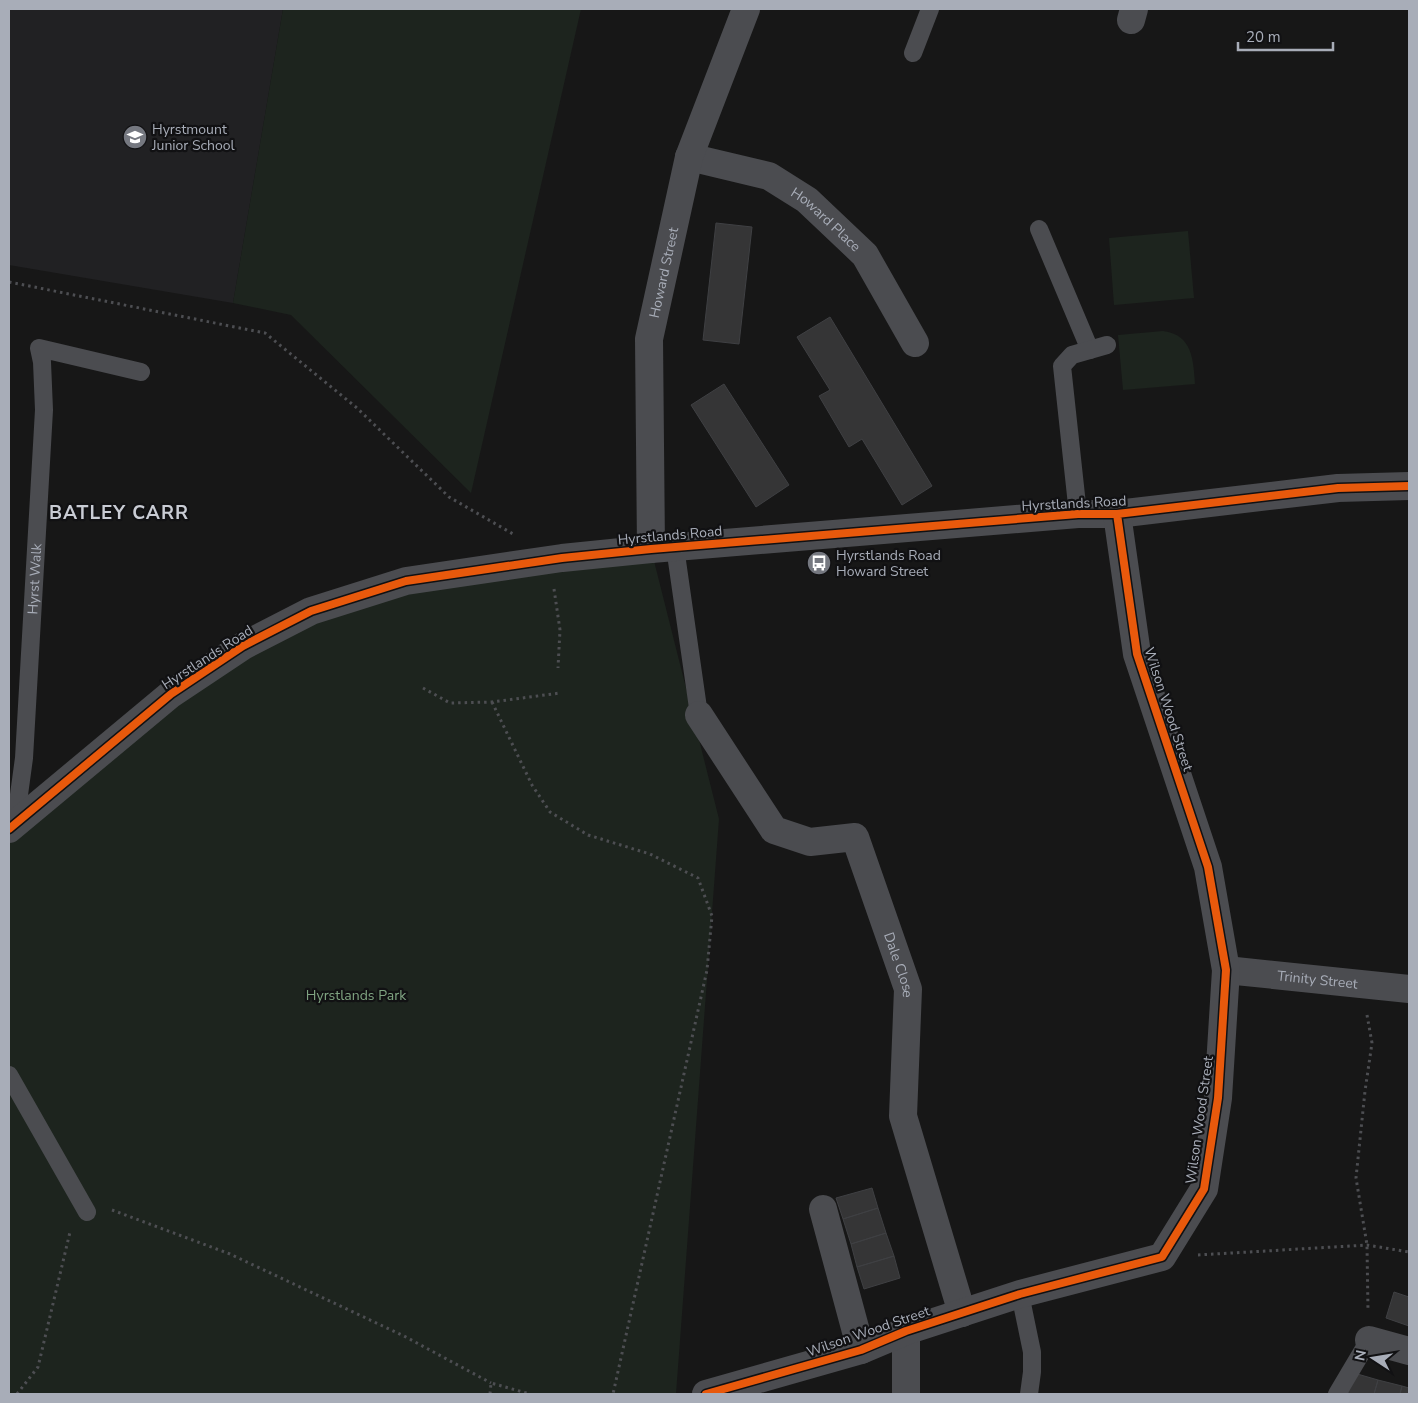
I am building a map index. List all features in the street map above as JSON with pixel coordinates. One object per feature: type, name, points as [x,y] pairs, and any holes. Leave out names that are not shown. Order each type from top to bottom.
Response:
[{"type":"street","name":"Howard Street","points":[[663,548],[649,340],[689,157],[746,9]]},
{"type":"street","name":"Howard Place","points":[[689,157],[769,176],[806,200],[865,255],[915,342]]},
{"type":"street","name":"Hyrstlands Road","points":[[12,826],[170,694],[243,646],[312,611],[406,581],[550,560],[663,548],[1078,514],[1117,514],[1338,488],[1409,486]]},
{"type":"street","name":"Wilson Wood Street","points":[[706,1394],[861,1350],[906,1331],[1020,1294],[1162,1257],[1204,1189],[1218,1098],[1226,970],[1208,868],[1137,654],[1117,514]]},
{"type":"street","name":"Dale Close","points":[[699,715],[774,830],[810,842],[855,837],[908,989],[903,1116],[962,1313]]},
{"type":"street","name":"Trinity Street","points":[[1226,970],[1409,989]]},
{"type":"street","points":[[823,1209],[861,1350]]},
{"type":"street","points":[[906,1331],[906,1394]]},
{"type":"street","points":[[1369,1340],[1409,1351]]},
{"type":"lane","points":[[913,53],[930,9]]},
{"type":"lane","points":[[1039,229],[1090,350]]},
{"type":"lane","points":[[1078,514],[1062,366],[1072,355],[1107,345]]},
{"type":"lane","name":"Hyrst Walk","points":[[12,826],[24,758],[44,410],[42,362],[39,348],[141,372]]},
{"type":"lane","points":[[663,548],[699,715]]},
{"type":"lane","points":[[9,1075],[87,1212]]},
{"type":"lane","points":[[1020,1294],[1032,1352],[1029,1394]]},
{"type":"lane","points":[[1337,1394],[1369,1340]]},
{"type":"path","points":[[9,282],[265,333],[357,408],[449,497],[519,538]]},
{"type":"path","points":[[550,560],[560,630],[558,668]]},
{"type":"path","points":[[423,688],[450,703],[492,702],[560,693]]},
{"type":"path","points":[[492,702],[532,785],[550,812],[588,835],[650,854],[698,878],[712,916],[707,970],[613,1394]]},
{"type":"path","points":[[1362,985],[1372,1043],[1356,1178],[1367,1245],[1369,1340]]},
{"type":"path","points":[[17,1394],[38,1367],[71,1230],[87,1212],[112,1210],[230,1254],[404,1336],[491,1383],[530,1394]]},
{"type":"path","points":[[1162,1257],[1367,1245],[1409,1252]]},
{"type":"path","points":[[490,1394],[491,1383]]},
{"type":"shaded area","name":"Hyrstmount Junior School","points":[[9,9],[283,9],[233,303],[9,265]]},
{"type":"green space","points":[[283,9],[581,9],[471,493],[291,315],[233,303]]},
{"type":"green space","points":[[1188,231],[1194,298],[1114,305],[1109,238]]},
{"type":"green space","points":[[1163,331],[1173,333],[1186,343],[1192,358],[1195,384],[1123,390],[1118,335]]},
{"type":"green space","name":"Hyrstlands Park","points":[[651,549],[719,819],[676,1394],[9,1394],[9,829],[171,694],[311,611]]},
{"type":"building","points":[[716,223],[752,227],[739,344],[703,340]]},
{"type":"building","points":[[830,317],[932,486],[902,505],[862,439],[849,447],[819,396],[830,390],[797,337]]},
{"type":"building","points":[[724,384],[789,485],[756,507],[691,405]]},
{"type":"building","points":[[872,1188],[878,1208],[843,1219],[836,1198]]},
{"type":"building","points":[[878,1208],[886,1233],[851,1244],[843,1219]]},
{"type":"building","points":[[886,1233],[894,1256],[857,1267],[851,1244]]},
{"type":"building","points":[[894,1256],[900,1278],[864,1289],[857,1267]]},
{"type":"building","points":[[1394,1292],[1409,1297],[1409,1326],[1386,1318]]},
{"type":"building","points":[[1354,1373],[1378,1380],[1374,1394],[1348,1394]]},
{"type":"building","points":[[1378,1380],[1402,1386],[1400,1394],[1374,1394]]},
{"type":"building","points":[[1402,1386],[1409,1388],[1409,1394],[1400,1394]]},
{"type":"cycle path","points":[[9,829],[171,694],[243,646],[311,611],[406,581],[562,558],[651,549],[1078,514],[1117,514],[1338,488],[1409,486]]},
{"type":"cycle path","points":[[706,1394],[861,1350],[906,1331],[1020,1294],[1162,1257],[1204,1189],[1218,1098],[1226,970],[1208,867],[1137,654],[1117,514]]},
{"type":"place","name":"Hyrstmount Junior School","points":[[135,137]]},
{"type":"place","name":"Hyrstlands Road Howard Street","points":[[819,563]]},
{"type":"district","name":"BATLEY CARR","points":[[119,512]]}]
